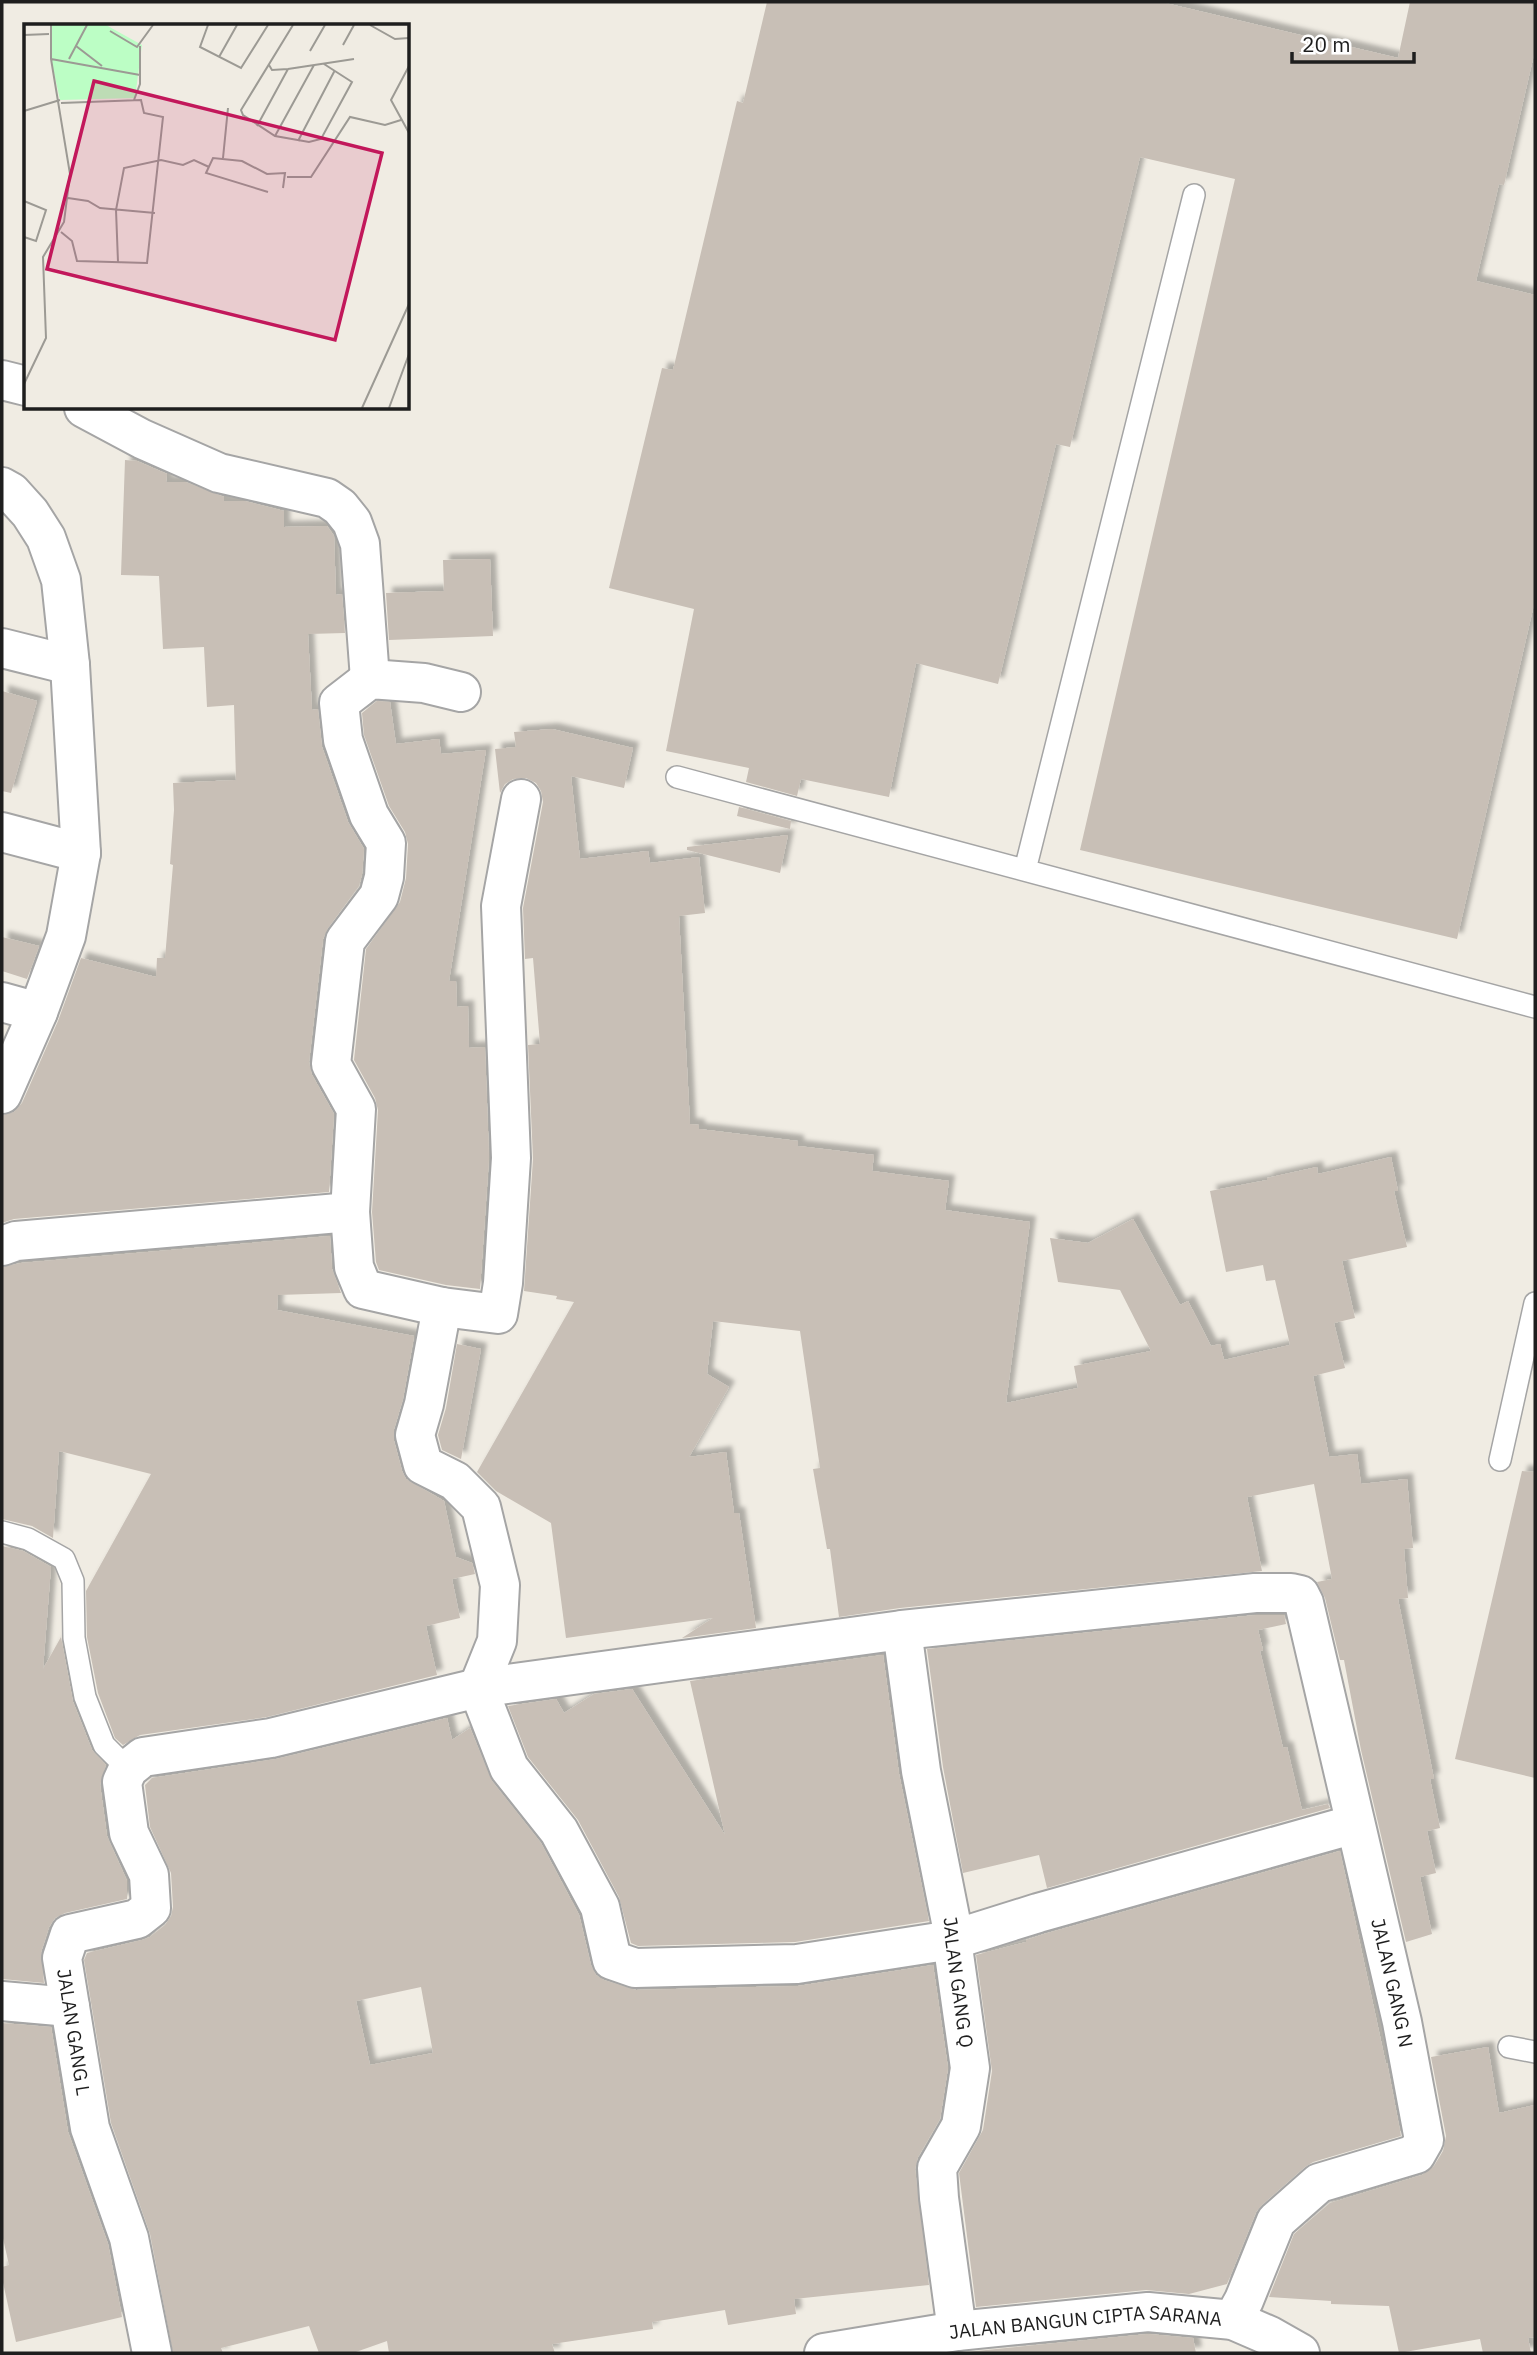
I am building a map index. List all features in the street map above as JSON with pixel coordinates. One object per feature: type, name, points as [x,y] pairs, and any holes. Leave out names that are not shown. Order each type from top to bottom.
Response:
[{"type":"street","points":[[2,380],[24,386]]},
{"type":"street","points":[[88,410],[142,439],[219,472],[327,498],[340,507],[352,522],[360,544],[370,679]]},
{"type":"street","points":[[2,488],[11,492],[30,513],[46,538],[61,580],[70,665],[81,853],[66,936],[20,1007],[2,1094]]},
{"type":"street","points":[[2,648],[70,665]]},
{"type":"street","points":[[461,692],[424,683],[370,679],[339,703],[343,740],[369,815],[386,843],[384,877],[379,896],[345,941],[331,1064],[356,1109],[351,1212],[354,1267],[363,1289],[442,1307],[498,1314],[503,1283],[511,1158],[501,905],[521,799]]},
{"type":"street","points":[[2,832],[81,853]]},
{"type":"street","points":[[2,1247],[16,1241],[351,1212]]},
{"type":"street","points":[[442,1307],[424,1404],[415,1435],[423,1465],[455,1481],[481,1507],[500,1585],[497,1641],[478,1688],[509,1768],[559,1831],[600,1907],[612,1960],[635,1968],[797,1964],[952,1940],[1038,1913],[1355,1824]]},
{"type":"street","name":"JALAN GANG N","points":[[128,1769],[144,1757],[271,1738],[478,1688],[902,1630],[1255,1593],[1300,1595],[1402,2022],[1424,2140],[1416,2154],[1319,2183],[1276,2221],[1244,2300],[1233,2320]]},
{"type":"street","name":"JALAN GANG Q","points":[[902,1630],[921,1771],[951,1922],[970,2068],[961,2126],[937,2168],[957,2331]]},
{"type":"street","name":"JALAN GANG L","points":[[128,1769],[122,1782],[130,1833],[149,1875],[151,1908],[137,1919],[70,1934],[62,1958],[90,2128],[129,2238],[152,2353]]},
{"type":"street","points":[[2,2001],[70,2007]]},
{"type":"street","name":"JALAN BANGUN CIPTA SARANA","points":[[824,2353],[957,2331],[1149,2312],[1233,2320],[1300,2353]]},
{"type":"lane","points":[[1025,870],[1194,195]]},
{"type":"lane","points":[[677,777],[1535,1006]]},
{"type":"lane","points":[[1500,1460],[1535,1303]]},
{"type":"lane","points":[[2,1532],[27,1538],[64,1559],[73,1581],[74,1638],[85,1696],[104,1745],[128,1769]]},
{"type":"lane","points":[[1509,2047],[1535,2052]]},
{"type":"building","points":[[767,2],[1161,2],[1398,58],[1410,2],[1535,2],[1535,50],[1504,185],[1499,184],[1476,281],[1535,295],[1535,600],[1457,939],[1080,850],[1235,179],[1140,157],[1070,447],[1056,444],[998,684],[916,663],[889,797],[801,779],[797,796],[746,782],[749,768],[666,751],[694,609],[609,588],[662,368],[673,370],[737,101],[743,103]]},
{"type":"building","points":[[125,460],[137,461],[167,474],[166,482],[186,482],[224,497],[224,501],[245,501],[284,511],[284,527],[327,526],[334,536],[336,595],[342,594],[345,633],[308,634],[312,710],[318,709],[322,747],[348,822],[364,849],[359,886],[323,939],[309,1062],[312,1075],[334,1114],[329,1192],[14,1219],[2,1223],[2,1115],[14,1112],[22,1103],[58,1021],[81,958],[156,977],[157,958],[165,958],[173,865],[170,864],[173,783],[236,780],[234,705],[207,707],[204,647],[163,649],[159,576],[121,575]]},
{"type":"building","points":[[490,559],[493,636],[389,640],[386,593],[444,591],[443,560]]},
{"type":"building","points":[[2,691],[37,701],[11,793],[2,791]]},
{"type":"building","points":[[377,701],[390,702],[396,744],[439,739],[441,754],[486,750],[449,981],[456,981],[457,1007],[468,1006],[469,1048],[485,1047],[489,1158],[480,1289],[446,1285],[379,1270],[376,1262],[372,1212],[378,1110],[375,1098],[354,1060],[366,949],[400,902],[406,878],[408,844],[405,832],[389,806],[364,735],[362,713]]},
{"type":"building","points":[[552,729],[633,748],[624,788],[571,776],[580,859],[648,851],[650,863],[699,857],[705,913],[679,916],[690,1124],[699,1125],[699,1129],[798,1141],[798,1146],[874,1155],[872,1171],[949,1181],[945,1210],[1030,1222],[1006,1403],[1078,1388],[1074,1366],[1151,1351],[1120,1290],[1058,1282],[1050,1238],[1088,1243],[1133,1219],[1180,1305],[1188,1301],[1211,1346],[1220,1344],[1224,1360],[1290,1345],[1275,1280],[1266,1281],[1263,1265],[1226,1272],[1210,1191],[1317,1167],[1318,1174],[1391,1157],[1398,1191],[1394,1191],[1407,1247],[1342,1261],[1355,1318],[1334,1323],[1345,1368],[1313,1376],[1329,1457],[1357,1454],[1361,1484],[1407,1479],[1413,1548],[1404,1549],[1408,1598],[1398,1599],[1434,1779],[1430,1779],[1440,1828],[1427,1831],[1436,1873],[1420,1877],[1432,1934],[1406,1942],[1361,1750],[1344,1660],[1340,1660],[1325,1598],[1317,1582],[1332,1579],[1314,1484],[1247,1497],[1262,1571],[900,1608],[839,1617],[830,1549],[827,1549],[813,1469],[820,1468],[800,1331],[713,1321],[707,1374],[729,1387],[689,1457],[726,1452],[734,1513],[739,1513],[756,1628],[682,1638],[713,1618],[566,1638],[551,1523],[496,1491],[477,1472],[574,1302],[556,1299],[557,1296],[524,1291],[533,1159],[528,1045],[540,1044],[533,958],[525,959],[523,908],[543,802],[536,783],[526,778],[513,779],[505,784],[500,793],[495,749],[516,747],[514,732]]},
{"type":"building","points":[[739,807],[791,821],[790,829],[737,816]]},
{"type":"building","points":[[788,835],[780,873],[687,850],[687,847]]},
{"type":"building","points":[[2,937],[39,946],[27,979],[2,971]]},
{"type":"building","points":[[330,1236],[332,1269],[341,1293],[278,1295],[277,1310],[414,1336],[403,1399],[394,1429],[394,1441],[406,1479],[444,1501],[456,1557],[472,1563],[475,1574],[452,1579],[460,1618],[426,1626],[437,1675],[267,1717],[140,1735],[123,1745],[115,1738],[98,1693],[87,1637],[86,1591],[151,1474],[59,1451],[53,1538],[32,1526],[2,1519],[2,1267],[21,1263]]},
{"type":"building","points":[[457,1344],[481,1349],[461,1459],[442,1450],[438,1435],[446,1408]]},
{"type":"building","points":[[1522,1471],[1535,1472],[1535,1778],[1455,1759]]},
{"type":"building","points":[[2,1546],[23,1551],[51,1567],[43,1669],[61,1637],[73,1702],[92,1750],[106,1765],[100,1785],[107,1836],[127,1881],[127,1899],[65,1913],[55,1918],[49,1927],[41,1952],[44,1983],[2,1979]]},
{"type":"building","points":[[1256,1615],[1284,1615],[1286,1624],[1258,1630],[1263,1650],[1260,1651],[1283,1748],[1287,1747],[1302,1810],[1328,1804],[1330,1808],[1047,1888],[1039,1855],[963,1873],[943,1767],[927,1649]]},
{"type":"building","points":[[883,1655],[899,1774],[929,1921],[795,1942],[638,1946],[631,1943],[619,1897],[578,1820],[528,1757],[508,1706],[556,1699],[564,1713],[594,1694],[632,1689],[725,1835],[690,1681]]},
{"type":"building","points":[[447,1718],[452,1740],[470,1728],[492,1781],[541,1843],[579,1915],[591,1965],[596,1975],[604,1980],[636,1990],[798,1986],[933,1965],[948,2068],[940,2119],[918,2157],[915,2169],[929,2285],[794,2299],[796,2314],[728,2325],[725,2310],[652,2322],[653,2329],[552,2344],[555,2353],[389,2353],[387,2341],[353,2353],[319,2353],[309,2326],[221,2348],[223,2353],[173,2353],[150,2234],[111,2123],[84,1960],[87,1953],[150,1937],[165,1925],[171,1916],[171,1873],[150,1827],[145,1785],[152,1778],[276,1759]],"holes":[[[421,1987],[433,2053],[370,2065],[356,2001]]]},
{"type":"building","points":[[1340,1851],[1401,2136],[1313,2162],[1305,2167],[1256,2212],[1227,2284],[1189,2294],[1146,2290],[976,2307],[959,2173],[983,2130],[992,2071],[976,1955]]},
{"type":"building","points":[[2,2023],[51,2027],[68,2132],[108,2244],[122,2317],[16,2342],[2,2278],[2,2267],[9,2265],[2,2234]]},
{"type":"building","points":[[1488,2047],[1499,2113],[1535,2105],[1535,2337],[1528,2338],[1531,2353],[1483,2353],[1480,2339],[1399,2353],[1389,2306],[1331,2304],[1331,2301],[1269,2297],[1294,2234],[1330,2203],[1422,2175],[1434,2166],[1443,2151],[1446,2136],[1431,2057]]},
{"type":"building","points":[[1148,2334],[1193,2338],[1196,2353],[966,2352]]}]
